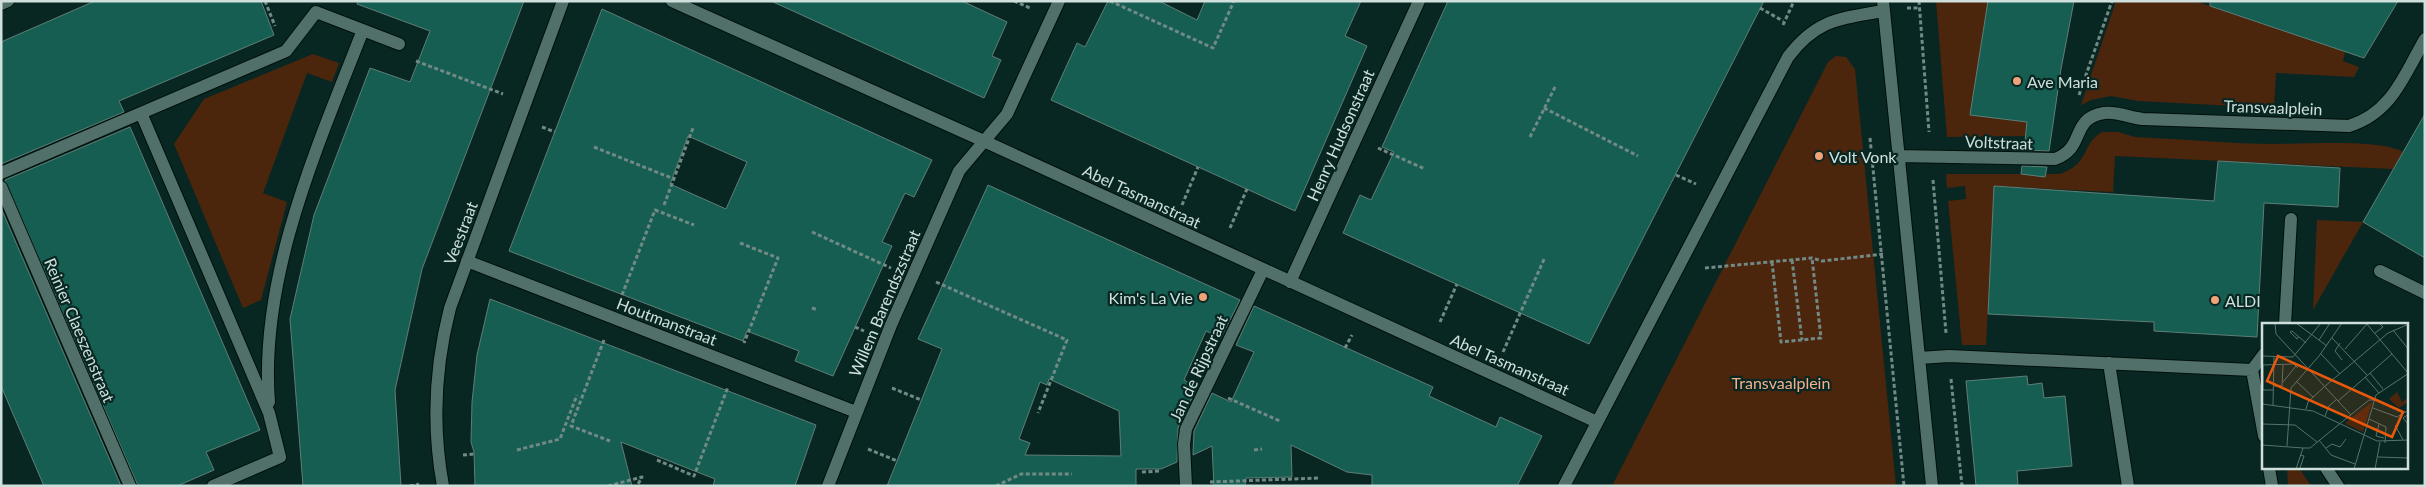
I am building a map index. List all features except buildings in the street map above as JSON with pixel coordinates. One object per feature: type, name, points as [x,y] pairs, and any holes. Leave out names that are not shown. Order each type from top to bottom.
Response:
[{"type":"street","points":[[1,4],[8,1]]},
{"type":"street","name":"Veestraat","points":[[443,486],[436,414],[437,374],[442,336],[450,308],[563,1]]},
{"type":"street","name":"Abel Tasmanstraat","points":[[672,1],[986,142],[1598,422]]},
{"type":"street","name":"Willem Barendszstraat","points":[[828,486],[869,379],[960,171],[986,142],[1007,114],[1058,1]]},
{"type":"street","name":"Henry Hudsonstraat","points":[[1290,282],[1419,1]]},
{"type":"street","points":[[1564,486],[1773,83],[1800,42],[1807,34],[1826,23],[1883,6],[1932,486]]},
{"type":"street","points":[[1,173],[286,51],[316,12],[399,44]]},
{"type":"street","points":[[269,413],[266,367],[271,320],[293,222],[312,160],[363,30]]},
{"type":"street","name":"Transvaalplein","points":[[2081,127],[2096,116],[2112,113],[2143,119],[2349,126],[2370,119],[2379,112],[2392,96],[2425,39]]},
{"type":"street","points":[[141,113],[269,413],[280,457],[213,486]]},
{"type":"street","name":"Voltstraat","points":[[1898,156],[2055,158],[2066,154],[2073,148],[2081,127]]},
{"type":"street","name":"Reinier Claeszenstraat","points":[[1,187],[130,486]]},
{"type":"street","points":[[2285,323],[2292,219]]},
{"type":"street","name":"Houtmanstraat","points":[[467,261],[856,412]]},
{"type":"street","name":"Jan de Rijpstraat","points":[[1186,484],[1184,435],[1263,270]]},
{"type":"street","points":[[2380,271],[2425,293]]},
{"type":"street","points":[[1919,358],[1948,356],[2252,370]]},
{"type":"street","points":[[2262,357],[2252,370],[2262,425]]},
{"type":"street","points":[[2109,363],[2128,486]]},
{"type":"street","points":[[2269,470],[2272,486]]},
{"type":"street","points":[[2327,470],[2338,486]]},
{"type":"path","points":[[1110,1],[1213,48],[1234,1]]},
{"type":"path","points":[[1919,1],[1930,156],[1962,486]]},
{"type":"path","points":[[2081,127],[2074,110],[2112,1]]},
{"type":"path","points":[[1760,8],[1783,22]]},
{"type":"path","points":[[399,44],[405,56],[525,102]]},
{"type":"path","points":[[1530,137],[1556,85]]},
{"type":"path","points":[[1544,108],[1638,156]]},
{"type":"path","points":[[664,205],[694,128]]},
{"type":"path","points":[[1869,129],[1904,486]]},
{"type":"path","points":[[1356,138],[1425,169]]},
{"type":"path","points":[[594,148],[674,179]]},
{"type":"path","points":[[1172,228],[1198,167]]},
{"type":"path","points":[[1221,250],[1247,189]]},
{"type":"path","points":[[610,441],[571,426],[655,210],[694,225]]},
{"type":"path","points":[[812,232],[1067,340],[1038,413]]},
{"type":"path","points":[[657,460],[694,476],[778,258],[740,243]]},
{"type":"path","points":[[1677,270],[1812,258],[1822,262],[1939,249]]},
{"type":"path","points":[[1492,374],[1545,257]]},
{"type":"path","points":[[1772,262],[1781,342],[1802,340],[1821,338],[1812,258]]},
{"type":"path","points":[[1792,260],[1802,340]]},
{"type":"path","points":[[1429,346],[1457,284]]},
{"type":"path","points":[[812,308],[818,310]]},
{"type":"path","points":[[869,379],[921,400]]},
{"type":"path","points":[[1206,388],[1280,422]]},
{"type":"path","points":[[517,450],[560,439],[577,395]]},
{"type":"path","points":[[845,440],[898,461]]},
{"type":"path","points":[[1254,450],[1262,449]]},
{"type":"path","points":[[996,486],[1021,474],[1072,474]]},
{"type":"path","points":[[608,486],[642,477],[637,486]]},
{"type":"path","points":[[1186,484],[1320,478]]},
{"type":"green space","points":[[1936,1],[1988,1],[1970,115],[2027,122],[2026,136],[1947,137]]},
{"type":"green space","points":[[2116,1],[2195,1],[2345,52],[2343,61],[2359,67],[2354,77],[2276,73],[2274,108],[2138,101],[2111,96],[2091,100],[2081,105]]},
{"type":"green space","points":[[313,54],[339,63],[332,82],[307,73],[263,193],[287,202],[261,300],[243,308],[174,144],[204,99]]},
{"type":"green space","name":"Transvaalplein","points":[[1836,56],[1846,57],[1855,69],[1896,486],[1612,486],[1828,62]]},
{"type":"green space","points":[[2102,132],[2118,132],[2135,137],[2242,143],[2378,145],[2403,152],[2393,169],[2115,156],[2113,192],[1995,186],[1986,345],[1962,345],[1948,201],[1966,199],[1965,186],[1947,188],[1946,174],[2059,174],[2076,165],[2091,142]]},
{"type":"green space","points":[[2317,220],[2363,222],[2313,310]]},
{"type":"green space","points":[[2287,470],[2300,470],[2311,486],[2288,486]]},
{"type":"place","name":"Ave Maria","points":[[2017,81]]},
{"type":"place","name":"Volt Vonk","points":[[1819,156]]},
{"type":"place","name":"Kim's La Vie","points":[[1203,297]]},
{"type":"place","name":"ALDI","points":[[2215,300]]}]
